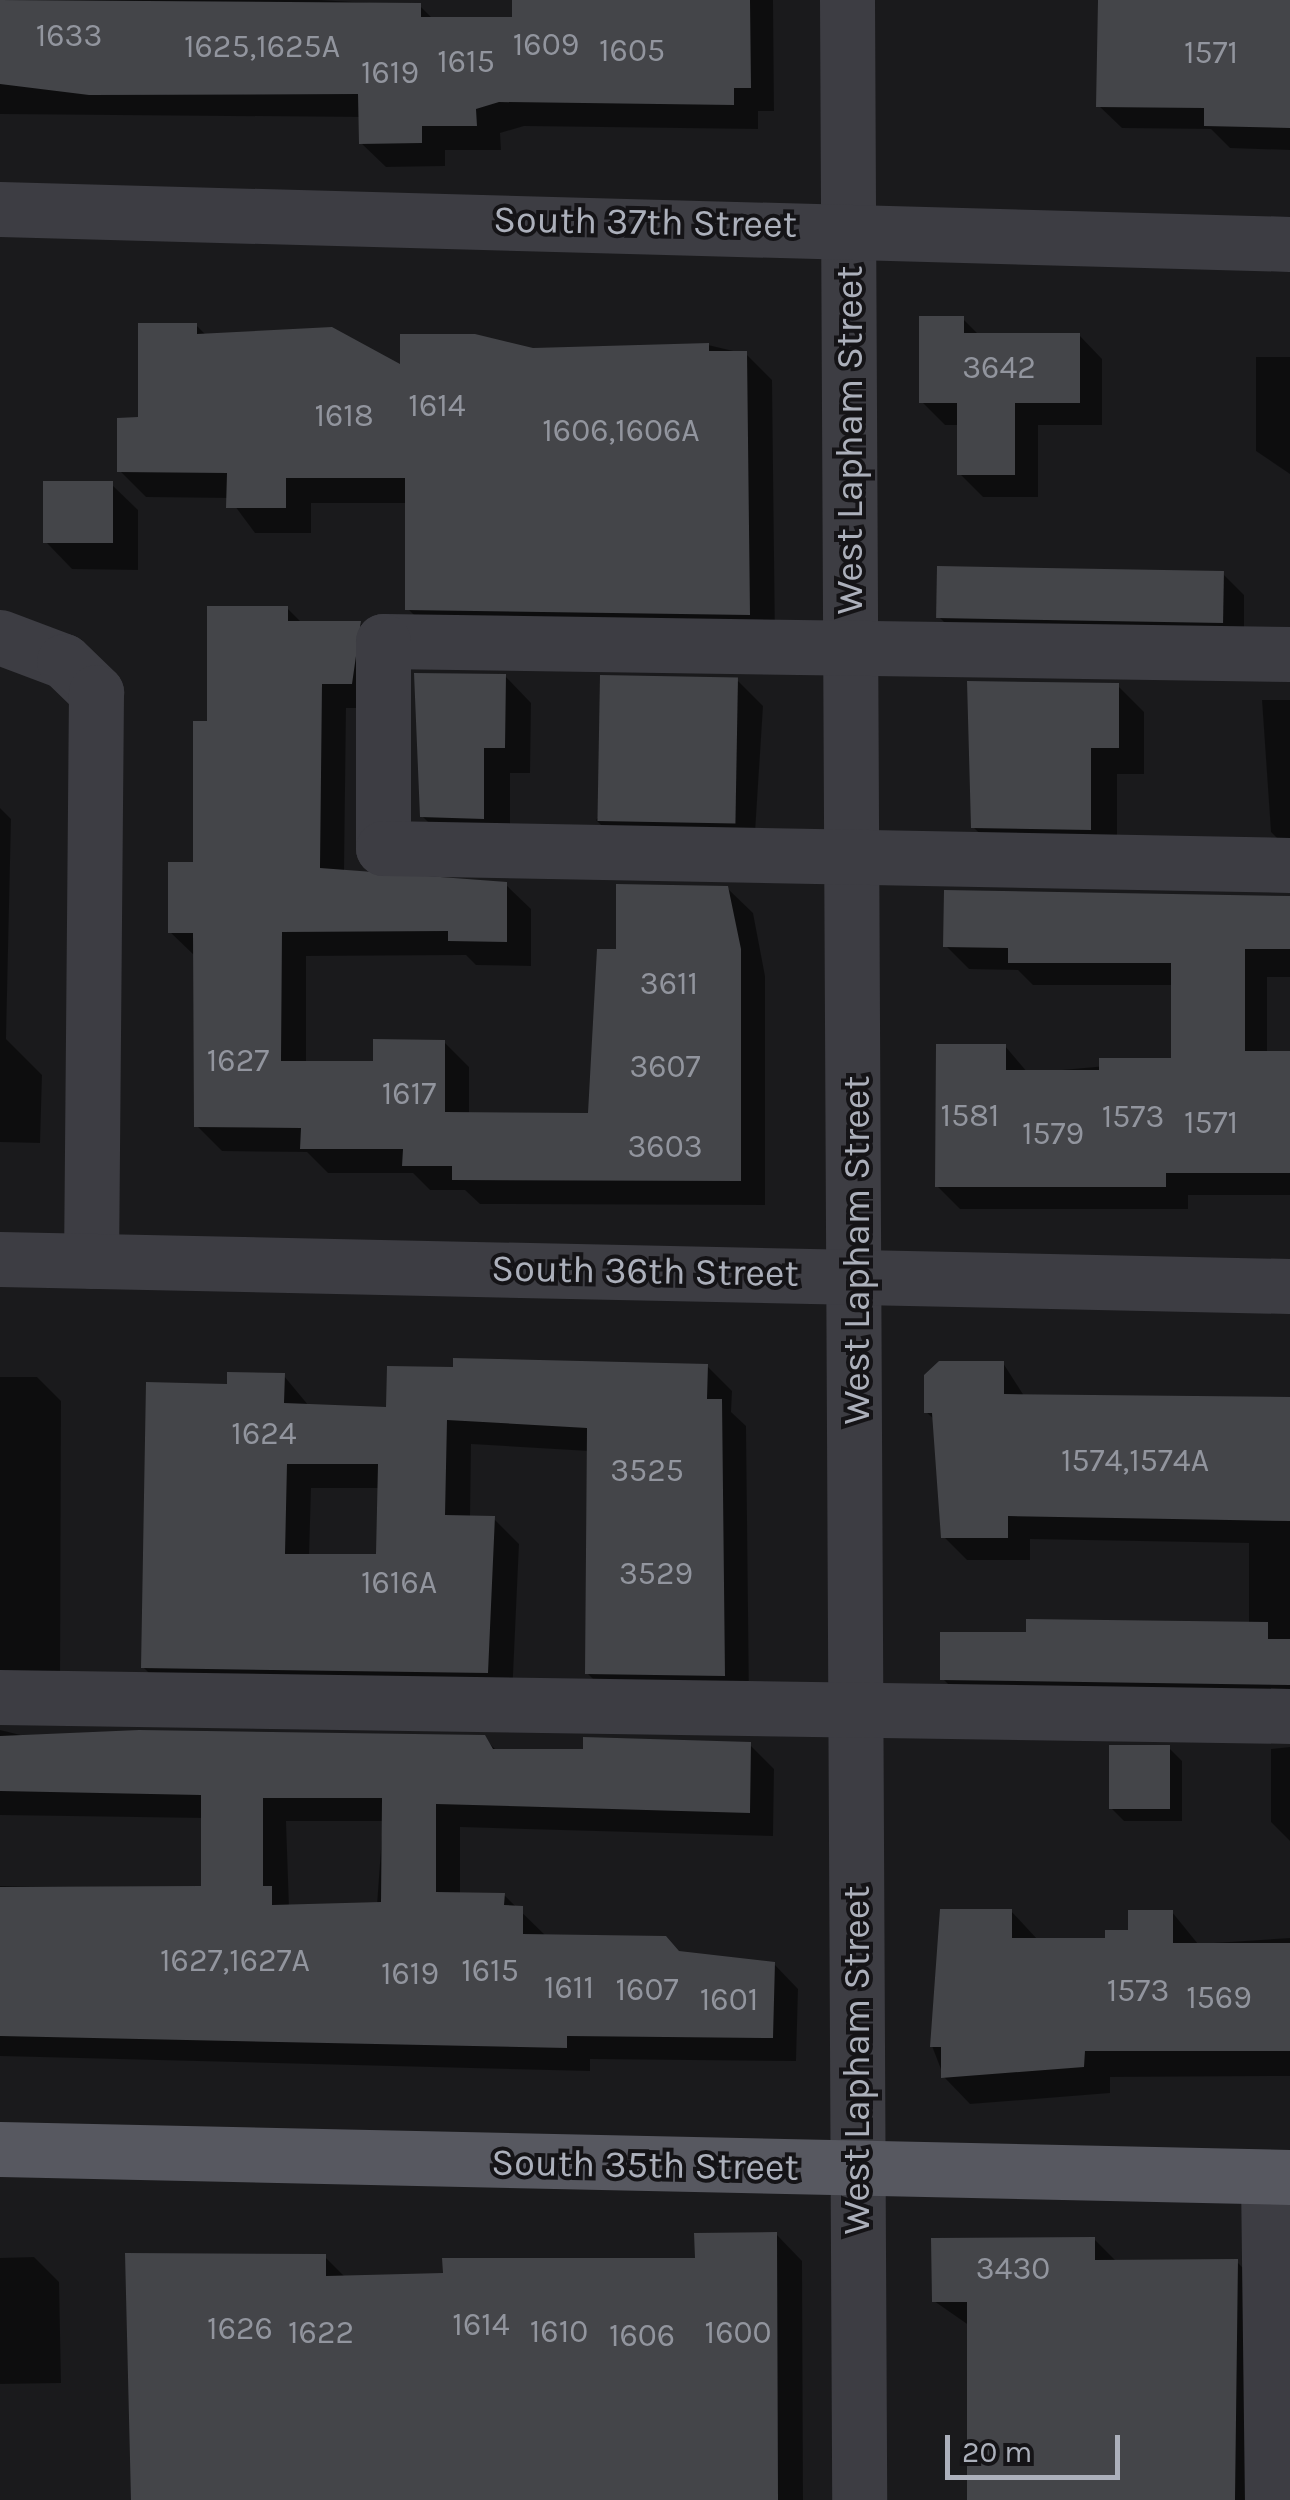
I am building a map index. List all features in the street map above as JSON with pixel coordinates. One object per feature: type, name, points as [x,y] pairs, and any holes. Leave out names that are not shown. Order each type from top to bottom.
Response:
[{"type":"main road","name":"South 35th Street","points":[[0,2149],[1279,2177]]},
{"type":"street","name":"West Lapham Street","points":[[847,0],[858,1275],[855,2170],[859,2500]]},
{"type":"street","name":"South 37th Street","points":[[0,209],[849,226],[1290,244]]},
{"type":"street","points":[[0,637],[64,661],[96,692],[91,1261]]},
{"type":"street","points":[[1290,654],[383,641],[383,848],[1290,865]]},
{"type":"street","name":"South 36th Street","points":[[0,1259],[1290,1286]]},
{"type":"street","points":[[0,1697],[1290,1716]]},
{"type":"street","points":[[1272,2500],[1279,2177]]},
{"type":"building","points":[[0,0],[421,3],[421,17],[512,17],[512,0],[750,0],[751,88],[734,88],[734,105],[499,102],[476,109],[477,126],[422,126],[422,143],[359,144],[358,94],[89,95],[0,84]]},
{"type":"building","points":[[1098,0],[1290,0],[1290,128],[1204,126],[1204,108],[1096,107]]},
{"type":"building","points":[[919,316],[964,316],[964,333],[1080,333],[1080,403],[1015,403],[1015,475],[957,475],[957,403],[919,403]]},
{"type":"building","points":[[138,323],[197,323],[197,334],[332,327],[400,364],[400,334],[475,334],[533,348],[709,343],[709,351],[747,351],[750,615],[405,610],[405,478],[286,478],[286,508],[226,508],[227,473],[117,472],[117,418],[138,417]]},
{"type":"building","points":[[43,481],[113,481],[113,543],[43,543]]},
{"type":"building","points":[[937,566],[1224,571],[1223,623],[936,618]]},
{"type":"building","points":[[207,606],[288,606],[288,621],[361,621],[352,684],[322,684],[320,868],[507,882],[507,942],[448,941],[448,931],[282,932],[281,1061],[373,1061],[373,1039],[445,1040],[445,1112],[588,1113],[597,949],[616,949],[616,884],[728,886],[741,949],[741,1181],[452,1180],[452,1166],[402,1166],[403,1149],[300,1149],[301,1128],[194,1127],[193,933],[168,933],[168,862],[193,862],[193,721],[207,721]]},
{"type":"building","points":[[414,673],[506,674],[505,748],[484,748],[484,819],[420,817]]},
{"type":"building","points":[[600,675],[738,677],[735,823],[597,821]]},
{"type":"building","points":[[967,681],[1119,683],[1119,748],[1091,748],[1091,830],[971,828]]},
{"type":"building","points":[[944,890],[1290,896],[1290,949],[1245,949],[1245,1051],[1290,1051],[1290,1173],[1166,1173],[1166,1187],[935,1187],[936,1044],[1006,1044],[1006,1070],[1099,1070],[1099,1058],[1171,1058],[1171,963],[1008,963],[1008,948],[943,947]]},
{"type":"building","points":[[453,1358],[708,1364],[707,1399],[722,1399],[725,1676],[585,1674],[587,1428],[447,1420],[445,1515],[495,1516],[488,1673],[141,1668],[146,1382],[227,1384],[227,1372],[285,1373],[284,1403],[386,1407],[387,1366],[453,1367]],"holes":[[[287,1464],[378,1464],[376,1554],[285,1554]]]},
{"type":"building","points":[[939,1361],[1004,1361],[1004,1394],[1290,1397],[1290,1521],[1008,1516],[1008,1538],[941,1538],[932,1413],[924,1413],[924,1375]]},
{"type":"building","points":[[1026,1619],[1268,1622],[1268,1639],[1290,1639],[1290,1685],[940,1680],[940,1632],[1026,1632]]},
{"type":"building","points":[[139,1730],[485,1735],[493,1749],[583,1749],[583,1737],[751,1742],[750,1813],[436,1804],[436,1892],[505,1893],[504,1905],[523,1906],[523,1934],[666,1936],[679,1951],[775,1962],[773,2038],[567,2036],[567,2048],[0,2036],[0,1887],[201,1886],[201,1795],[0,1791],[0,1736]],"holes":[[[263,1798],[382,1798],[381,1902],[272,1905],[272,1886],[263,1886]]]},
{"type":"building","points":[[1109,1745],[1170,1745],[1170,1809],[1109,1809]]},
{"type":"building","points":[[940,1909],[1012,1909],[1012,1938],[1105,1938],[1105,1930],[1128,1930],[1128,1910],[1173,1910],[1173,1943],[1290,1943],[1290,2051],[1085,2051],[1084,2067],[941,2078],[941,2047],[930,2047]]},
{"type":"building","points":[[777,2232],[778,2500],[131,2500],[125,2253],[326,2254],[326,2276],[443,2273],[442,2258],[695,2258],[694,2233]]},
{"type":"building","points":[[1095,2237],[1095,2260],[1238,2259],[1235,2500],[967,2500],[967,2302],[932,2302],[931,2238]]}]
